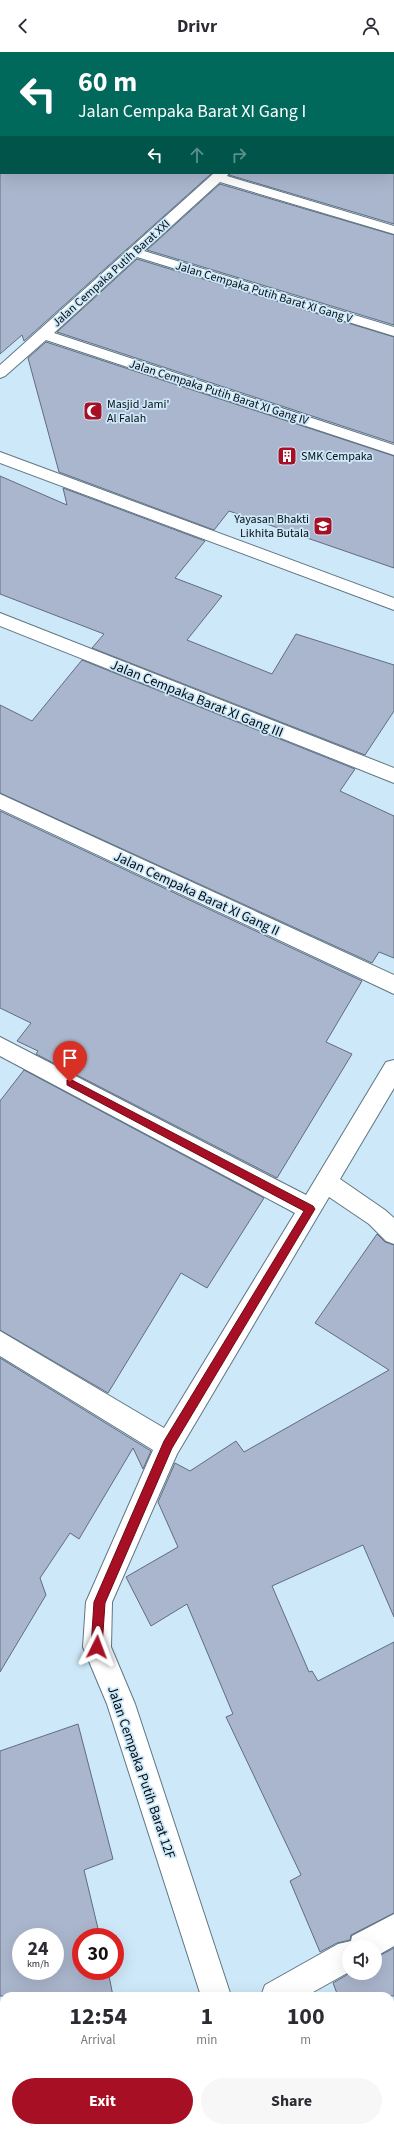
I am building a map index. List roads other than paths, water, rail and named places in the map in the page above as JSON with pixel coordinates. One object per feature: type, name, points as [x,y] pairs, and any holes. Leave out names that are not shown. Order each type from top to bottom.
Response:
[{"type":"street","points":[[220,175],[394,230]]},
{"type":"street","name":"Jalan Cempaka Putih Barat XXI","points":[[0,373],[220,175]]},
{"type":"street","name":"Jalan Cempaka Putih Barat XI Gang V","points":[[134,252],[394,332]]},
{"type":"street","name":"Jalan Cempaka Putih Barat XI Gang IV","points":[[44,334],[394,450]]},
{"type":"street","points":[[0,457],[394,604]]},
{"type":"street","name":"Jalan Cempaka Barat XI Gang III","points":[[0,619],[394,776]]},
{"type":"street","name":"Jalan Cempaka Barat XI Gang II","points":[[0,801],[394,985]]},
{"type":"street","points":[[0,1046],[310,1209]]},
{"type":"street","name":"Jalan Cempaka Putih Barat 12F","points":[[215,1992],[121,1704],[97,1647],[99,1602],[168,1445],[394,1069]]},
{"type":"street","points":[[326,1182],[377,1217],[394,1233]]},
{"type":"street","points":[[0,1343],[168,1445]]},
{"type":"street","points":[[375,1940],[394,1929]]},
{"type":"street","points":[[283,1992],[342,1959]]},
{"type":"place","name":"Masjid Jami' Al Falah","points":[[93,411]]},
{"type":"place","name":"SMK Cempaka","points":[[287,456]]},
{"type":"place","name":"Yayasan Bhakti Likhita Butala","points":[[323,526]]}]
